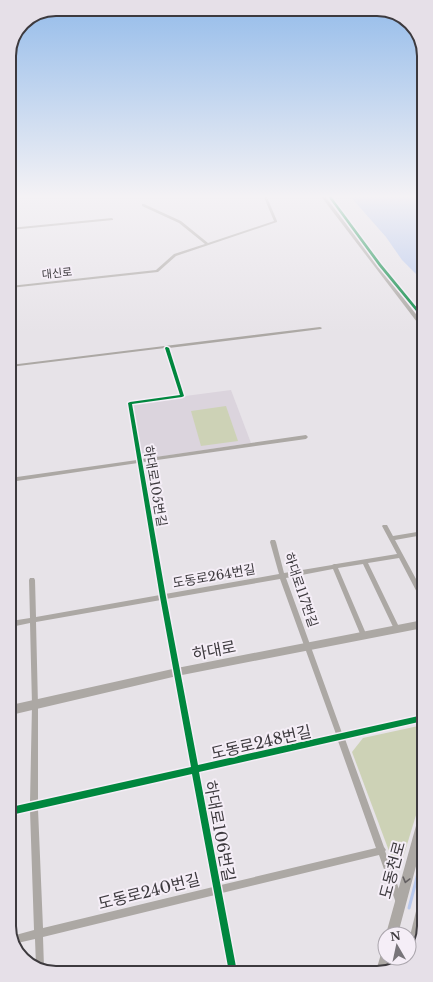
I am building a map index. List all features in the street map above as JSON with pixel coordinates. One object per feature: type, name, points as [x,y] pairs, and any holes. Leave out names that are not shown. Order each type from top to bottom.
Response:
[{"type":"street","name":"대신로","points":[[16,286],[157,272],[175,255],[213,241]]},
{"type":"street","points":[[357,241],[417,318]]},
{"type":"street","points":[[16,365],[167,348],[320,328]]},
{"type":"street","name":"하대로105번길","points":[[167,348],[182,396],[130,403],[177,672]]},
{"type":"street","points":[[16,479],[306,437]]},
{"type":"street","points":[[385,526],[417,586]]},
{"type":"street","points":[[391,538],[417,535]]},
{"type":"street","name":"하대로117번길","points":[[273,542],[282,575],[309,646],[400,902]]},
{"type":"street","name":"도동로264번길","points":[[16,623],[401,555]]},
{"type":"street","points":[[364,561],[397,629]]},
{"type":"street","points":[[334,566],[364,636]]},
{"type":"street","points":[[32,580],[35,705],[34,806],[40,963]]},
{"type":"street","name":"하대로","points":[[16,709],[177,672],[417,625]]},
{"type":"street","name":"하대로106번길","points":[[177,672],[232,966]]},
{"type":"street","name":"도동로248번길","points":[[16,810],[417,719]]},
{"type":"street","name":"도동천로","points":[[394,926],[417,840]]},
{"type":"street","name":"도동로240번길","points":[[18,938],[382,850]]},
{"type":"shaded area","points":[[231,390],[251,443],[150,458],[142,454],[132,403]]},
{"type":"green space","points":[[226,406],[238,441],[201,446],[191,411]]},
{"type":"green space","points":[[417,726],[417,812],[402,861],[392,859],[352,752],[363,738]]},
{"type":"water","points":[[389,241],[417,241],[417,275],[402,260]]},
{"type":"waterway","points":[[409,908],[417,877]]},
{"type":"cycle path","points":[[362,241],[417,310]]},
{"type":"cycle path","points":[[167,348],[182,396],[130,403],[163,597],[232,966]]},
{"type":"cycle path","points":[[16,810],[417,719]]}]
